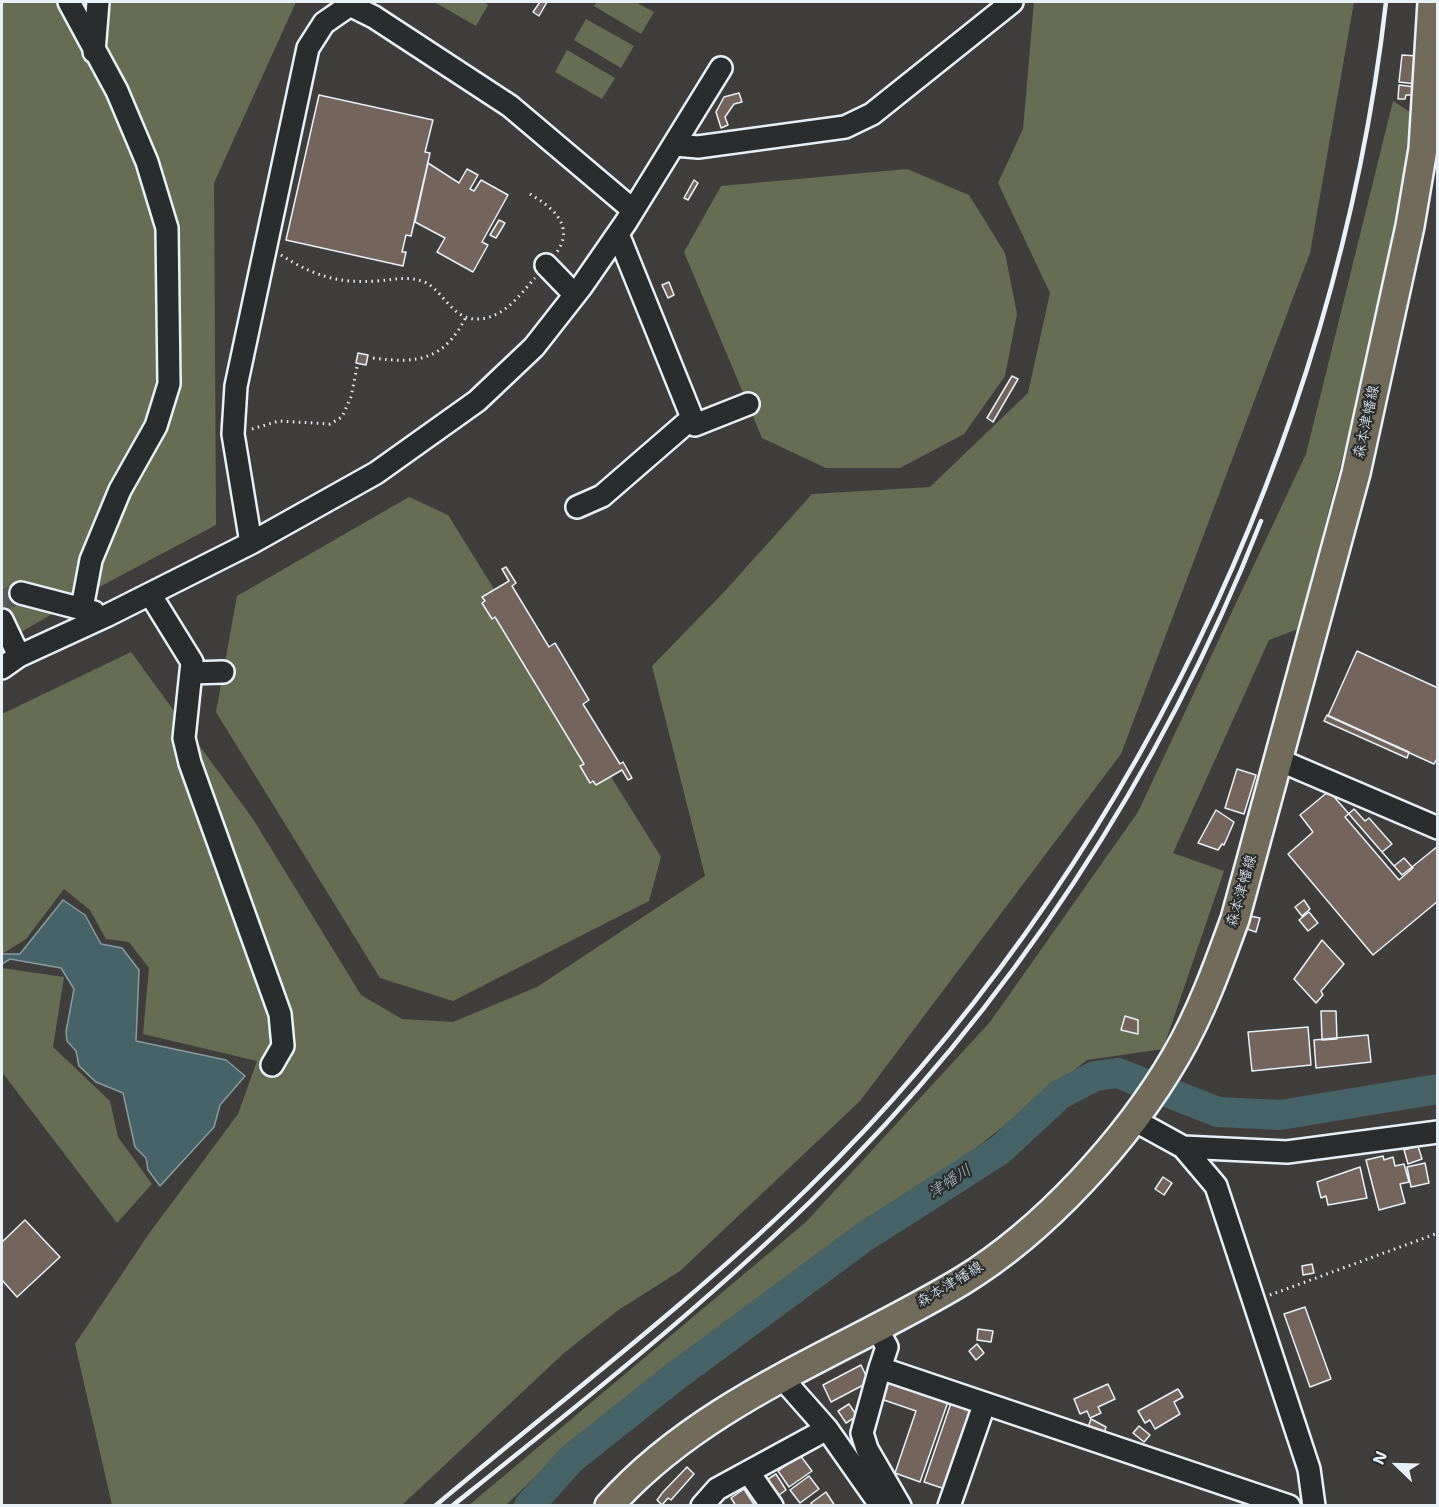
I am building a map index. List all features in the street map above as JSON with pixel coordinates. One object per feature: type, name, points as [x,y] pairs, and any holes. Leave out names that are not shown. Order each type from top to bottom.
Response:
[{"type":"main road","name":"森本津幡線","points":[[609,1506],[632,1479],[724,1409],[963,1280],[1030,1232],[1134,1120],[1176,1057],[1210,989],[1235,919],[1356,473],[1410,226],[1433,151],[1432,2]]},
{"type":"street","points":[[69,2],[94,53],[117,91],[147,162],[167,228],[169,384],[156,426],[120,490],[95,550],[82,608]]},
{"type":"street","points":[[94,53],[98,2]]},
{"type":"street","points":[[675,146],[698,147],[845,128],[872,114],[1012,2]]},
{"type":"street","points":[[251,543],[233,434],[236,386],[308,48],[324,23],[350,5],[374,17],[510,105],[633,210]]},
{"type":"street","points":[[2,620],[10,662],[251,543],[376,473],[477,401],[534,347],[575,295],[675,146],[721,68]]},
{"type":"street","points":[[618,234],[695,425],[748,404]]},
{"type":"street","points":[[546,266],[575,295]]},
{"type":"street","points":[[577,507],[602,496],[692,418]]},
{"type":"street","points":[[21,593],[106,616]]},
{"type":"street","points":[[150,594],[192,662],[184,738],[280,1014],[283,1046],[272,1065]]},
{"type":"street","points":[[191,673],[223,672]]},
{"type":"street","points":[[1279,760],[1437,828]]},
{"type":"street","points":[[1134,1120],[1183,1147],[1216,1186],[1310,1469],[1314,1506]]},
{"type":"street","points":[[1183,1147],[1287,1152],[1437,1132]]},
{"type":"street","points":[[876,1327],[887,1347],[862,1433],[867,1449],[900,1506]]},
{"type":"street","points":[[880,1368],[1289,1506]]},
{"type":"street","points":[[782,1378],[827,1429],[881,1506]]},
{"type":"street","points":[[949,1506],[981,1414]]},
{"type":"street","points":[[702,1506],[717,1489],[827,1429]]},
{"type":"street","points":[[749,1473],[772,1506]]},
{"type":"path","points":[[265,251],[279,253],[316,275],[347,282],[402,278],[421,281],[427,283],[452,310],[467,317],[484,319],[500,313],[513,303],[546,266],[560,246],[562,227],[559,215],[530,194]]},
{"type":"path","points":[[373,358],[414,361],[430,356],[445,347],[467,317]]},
{"type":"path","points":[[233,434],[279,421],[330,424],[342,417],[351,397],[357,367]]},
{"type":"path","points":[[1255,1300],[1437,1233]]},
{"type":"green space","points":[[2,2],[296,2],[214,183],[216,525],[101,586],[2,643]]},
{"type":"green space","points":[[434,2],[483,2],[488,5],[476,26]]},
{"type":"green space","points":[[597,2],[635,2],[654,12],[641,34],[594,6]]},
{"type":"green space","points":[[1034,2],[1354,2],[1310,253],[1121,754],[860,1101],[680,1271],[617,1311],[564,1353],[402,1505],[112,1505],[75,1344],[148,1235],[238,1114],[257,1061],[143,1034],[149,968],[129,942],[106,939],[90,910],[64,889],[26,939],[2,954],[2,714],[131,652],[253,819],[361,995],[402,1019],[453,1022],[537,987],[705,876],[652,666],[725,591],[812,494],[930,487],[1028,393],[1050,293],[998,183],[1023,129]]},
{"type":"green space","points":[[586,19],[634,46],[621,68],[574,40]]},
{"type":"green space","points":[[567,50],[615,78],[602,99],[555,72]]},
{"type":"green space","points":[[1393,101],[1416,116],[1374,336],[1298,629],[1269,640],[1173,853],[1224,871],[1163,1049],[1087,1060],[972,1151],[723,1329],[534,1478],[506,1505],[468,1506],[806,1222],[990,1022],[1138,812],[1306,454]]},
{"type":"green space","points":[[907,169],[969,195],[1005,253],[1017,314],[1005,376],[964,434],[900,468],[826,468],[762,438],[684,252],[721,186]]},
{"type":"green space","points":[[409,497],[448,515],[661,857],[649,901],[453,1001],[380,978],[216,712],[237,596]]},
{"type":"green space","points":[[2,968],[64,977],[53,1047],[110,1101],[118,1137],[152,1184],[117,1223],[2,1072]]},
{"type":"water","points":[[63,900],[85,915],[101,944],[122,948],[139,970],[136,1041],[226,1060],[245,1076],[220,1105],[214,1127],[160,1186],[148,1170],[146,1158],[135,1147],[123,1093],[96,1082],[79,1066],[76,1051],[67,1041],[66,1032],[74,989],[61,968],[10,959],[2,964],[2,954],[20,954]]},
{"type":"building","points":[[540,2],[547,2],[539,16],[533,12]]},
{"type":"building","points":[[1402,55],[1418,56],[1416,84],[1399,82]]},
{"type":"building","points":[[1399,85],[1415,87],[1414,95],[1406,95],[1405,99],[1398,99]]},
{"type":"building","points":[[739,93],[742,102],[734,104],[725,117],[728,125],[721,128],[716,112],[724,97]]},
{"type":"building","points":[[319,95],[433,120],[425,152],[430,153],[411,236],[406,235],[402,252],[406,252],[403,266],[286,240]]},
{"type":"building","points":[[428,163],[459,183],[467,169],[478,175],[470,189],[474,191],[481,180],[508,195],[482,242],[488,245],[473,272],[437,252],[445,238],[415,222]]},
{"type":"building","points":[[694,180],[698,183],[688,200],[684,198]]},
{"type":"building","points":[[499,220],[505,223],[496,238],[490,235]]},
{"type":"building","points":[[669,282],[674,295],[668,298],[662,285]]},
{"type":"building","points":[[358,353],[368,355],[366,365],[356,363]]},
{"type":"building","points":[[1012,376],[1018,379],[993,422],[987,418]]},
{"type":"building","points":[[506,567],[516,583],[512,586],[549,647],[555,643],[589,700],[583,704],[620,764],[623,762],[632,778],[628,780],[622,770],[596,785],[593,781],[590,783],[580,766],[584,764],[495,617],[492,619],[482,603],[485,601],[482,597],[509,581],[502,569]]},
{"type":"building","points":[[1357,651],[1438,688],[1438,757],[1434,764],[1328,716]]},
{"type":"building","points":[[1327,715],[1409,752],[1407,758],[1324,721]]},
{"type":"building","points":[[1237,769],[1256,775],[1244,814],[1225,808]]},
{"type":"building","points":[[1329,791],[1402,875],[1438,846],[1438,901],[1373,955],[1288,854],[1313,832],[1300,815]]},
{"type":"building","points":[[1354,809],[1365,821],[1369,818],[1392,844],[1382,852],[1394,866],[1404,858],[1413,868],[1399,880],[1345,817]]},
{"type":"building","points":[[1216,810],[1234,822],[1224,845],[1222,844],[1218,850],[1198,843]]},
{"type":"building","points":[[1304,900],[1310,909],[1302,916],[1295,907]]},
{"type":"building","points":[[1309,912],[1318,923],[1308,931],[1299,920]]},
{"type":"building","points":[[1250,916],[1260,918],[1256,932],[1247,929]]},
{"type":"building","points":[[1322,940],[1344,964],[1321,991],[1323,995],[1316,1003],[1294,979]]},
{"type":"building","points":[[1321,1011],[1336,1011],[1337,1039],[1322,1040]]},
{"type":"building","points":[[1125,1016],[1138,1020],[1138,1034],[1121,1030]]},
{"type":"building","points":[[1308,1027],[1311,1065],[1252,1071],[1248,1032]]},
{"type":"building","points":[[1368,1035],[1371,1062],[1316,1068],[1314,1040]]},
{"type":"building","points":[[1418,1146],[1422,1159],[1408,1164],[1404,1150]]},
{"type":"building","points":[[1383,1156],[1384,1160],[1393,1157],[1395,1166],[1404,1164],[1409,1182],[1400,1184],[1405,1203],[1379,1210],[1366,1160]]},
{"type":"building","points":[[1425,1163],[1429,1183],[1411,1187],[1407,1167]]},
{"type":"building","points":[[1360,1167],[1367,1198],[1328,1205],[1326,1196],[1321,1198],[1317,1182]]},
{"type":"building","points":[[1163,1177],[1172,1183],[1164,1195],[1155,1189]]},
{"type":"building","points":[[25,1220],[60,1257],[17,1297],[2,1280],[2,1242]]},
{"type":"building","points":[[1312,1264],[1314,1273],[1303,1275],[1302,1266]]},
{"type":"building","points":[[1305,1307],[1331,1379],[1310,1387],[1284,1314]]},
{"type":"building","points":[[978,1329],[993,1331],[991,1342],[977,1340]]},
{"type":"building","points":[[977,1344],[984,1353],[976,1360],[969,1351]]},
{"type":"building","points":[[861,1365],[869,1382],[831,1402],[823,1385]]},
{"type":"building","points":[[885,1374],[950,1396],[920,1482],[895,1473],[916,1411],[878,1398]]},
{"type":"building","points":[[1108,1384],[1115,1399],[1098,1407],[1101,1413],[1090,1418],[1087,1411],[1080,1414],[1074,1399]]},
{"type":"building","points":[[1178,1389],[1183,1397],[1174,1402],[1180,1414],[1155,1429],[1150,1420],[1145,1423],[1138,1411]]},
{"type":"building","points":[[952,1400],[973,1407],[945,1489],[924,1482]]},
{"type":"building","points":[[849,1404],[857,1416],[846,1423],[838,1411]]},
{"type":"building","points":[[1091,1419],[1106,1427],[1103,1436],[1087,1430]]},
{"type":"building","points":[[1139,1426],[1150,1435],[1144,1442],[1133,1433]]},
{"type":"building","points":[[800,1455],[812,1471],[789,1487],[778,1471]]},
{"type":"building","points":[[687,1467],[694,1474],[671,1500],[668,1498],[662,1505],[657,1500]]},
{"type":"building","points":[[776,1474],[786,1490],[776,1497],[765,1481]]},
{"type":"building","points":[[809,1476],[819,1489],[800,1503],[790,1490]]},
{"type":"building","points":[[744,1489],[755,1506],[736,1506],[731,1498]]},
{"type":"building","points":[[826,1492],[835,1506],[813,1506],[811,1503]]},
{"type":"waterway","name":"津幡川","points":[[529,1506],[571,1459],[673,1378],[864,1237],[1000,1150],[1059,1095],[1095,1076],[1118,1073],[1218,1112],[1280,1115],[1438,1089]]},
{"type":"tunnel","points":[[2,600],[21,593]]},
{"type":"railway","points":[[435,1506],[671,1312],[807,1189],[921,1067],[1025,935],[1117,793],[1197,644],[1265,489],[1319,330],[1360,167],[1386,2]]},
{"type":"railway","points":[[452,1506],[637,1357],[770,1240],[884,1125],[952,1048],[1015,967],[1073,883],[1127,796],[1177,707],[1221,615],[1261,521]]}]
